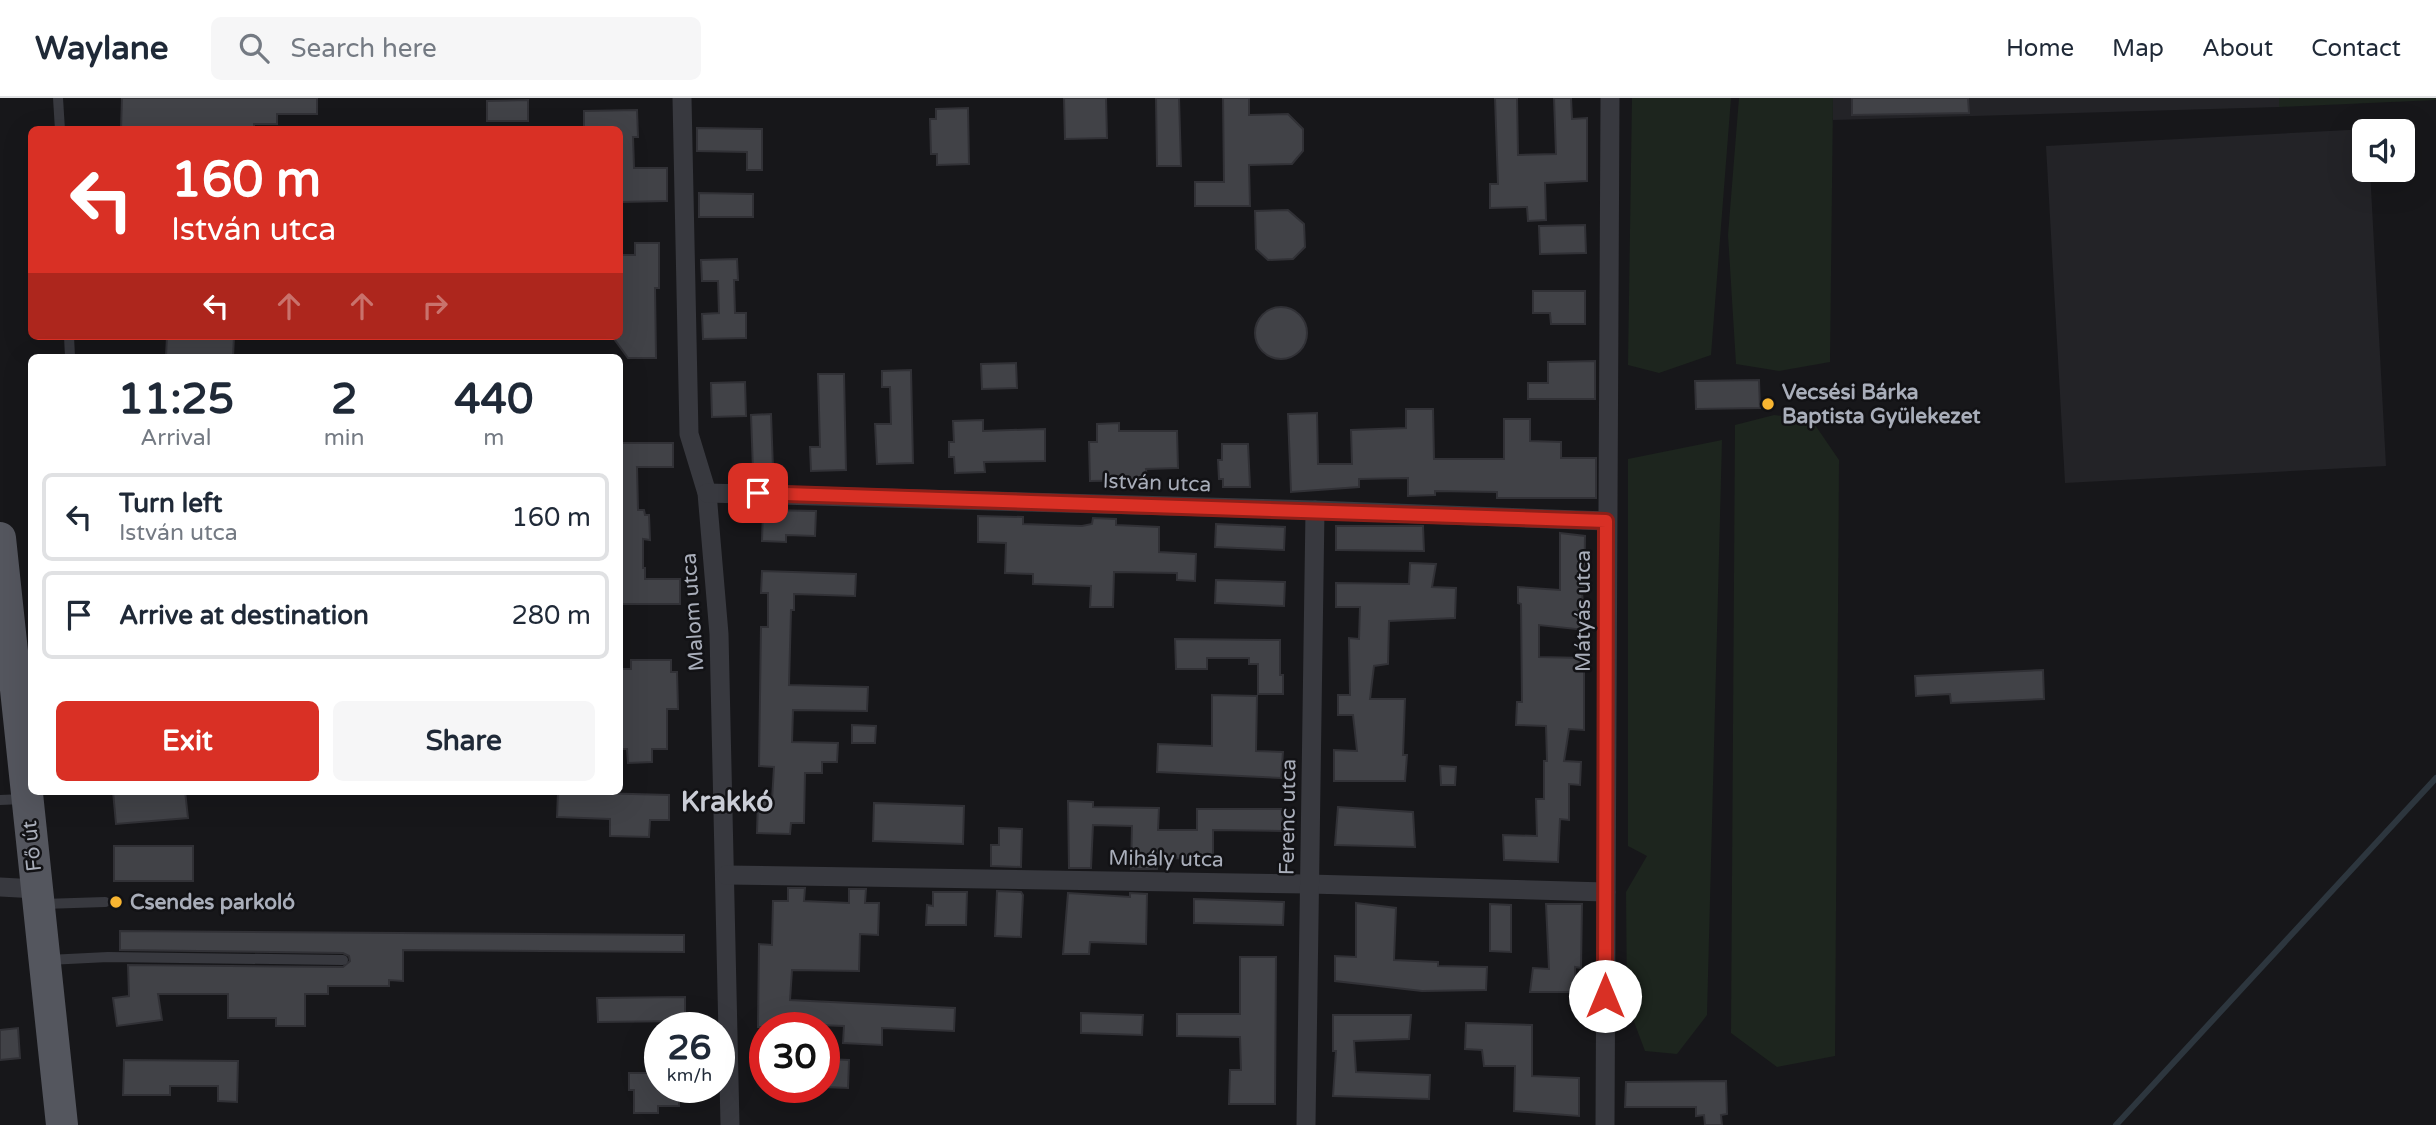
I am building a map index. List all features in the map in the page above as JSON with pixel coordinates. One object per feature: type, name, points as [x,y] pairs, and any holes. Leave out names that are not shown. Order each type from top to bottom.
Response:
[{"type":"main road","name":"Fő út","points":[[0,538],[14,800],[38,896],[62,1125]]},
{"type":"street","name":"Malom utca","points":[[682,98],[689,434],[707,493],[719,634],[730,1125]]},
{"type":"street","name":"Mátyás utca","points":[[1605,1125],[1610,98]]},
{"type":"street","name":"István utca","points":[[707,493],[1606,521]]},
{"type":"street","name":"Ferenc utca","points":[[1306,1125],[1315,510]]},
{"type":"street","name":"Mihály utca","points":[[726,875],[1309,884],[1606,892]]},
{"type":"street","points":[[0,887],[38,896]]},
{"type":"lane","points":[[58,98],[60,126]]},
{"type":"lane","points":[[38,896],[105,902]]},
{"type":"lane","points":[[44,960],[108,957],[343,960]]},
{"type":"shaded area","points":[[1632,98],[1731,98],[1711,355],[1659,373],[1628,365]]},
{"type":"shaded area","points":[[1739,98],[1833,98],[1830,362],[1779,371],[1736,364],[1728,235]]},
{"type":"shaded area","points":[[1833,98],[2279,98],[2279,107],[1833,120]]},
{"type":"shaded area","points":[[2279,98],[2436,98],[2436,100],[2279,107]]},
{"type":"shaded area","points":[[2352,130],[2352,182],[2371,182],[2386,466],[2065,483],[2046,146]]},
{"type":"shaded area","points":[[1774,415],[1811,419],[1839,460],[1835,1056],[1777,1067],[1731,1033],[1735,425]]},
{"type":"shaded area","points":[[1722,440],[1707,1015],[1677,1054],[1645,1051],[1627,1003],[1626,892],[1647,856],[1628,846],[1628,459]]},
{"type":"building","points":[[122,98],[317,98],[317,114],[277,114],[277,124],[121,126]]},
{"type":"building","points":[[1064,98],[1106,98],[1107,138],[1065,139]]},
{"type":"building","points":[[1156,98],[1179,98],[1181,166],[1157,166]]},
{"type":"building","points":[[1223,98],[1249,98],[1249,115],[1288,114],[1303,129],[1303,151],[1292,164],[1249,165],[1250,206],[1195,206],[1195,182],[1224,182]]},
{"type":"building","points":[[1495,98],[1517,98],[1518,155],[1556,154],[1554,98],[1571,98],[1572,119],[1587,118],[1587,181],[1545,183],[1546,220],[1528,221],[1527,207],[1490,208],[1490,184],[1498,184]]},
{"type":"building","points":[[1852,98],[1968,98],[1969,113],[1852,115]]},
{"type":"building","points":[[528,100],[528,121],[487,121],[487,101]]},
{"type":"building","points":[[968,108],[969,164],[937,165],[937,154],[931,154],[930,119],[936,119],[936,109]]},
{"type":"building","points":[[637,110],[638,137],[633,137],[634,168],[667,168],[667,201],[623,202],[623,126],[584,126],[584,111]]},
{"type":"building","points":[[697,128],[762,129],[762,170],[747,170],[747,152],[697,151]]},
{"type":"building","points":[[699,193],[753,194],[753,217],[699,217]]},
{"type":"building","points":[[1288,210],[1304,224],[1305,247],[1293,259],[1268,260],[1256,249],[1255,211]]},
{"type":"building","points":[[1585,225],[1586,253],[1540,254],[1539,226]]},
{"type":"building","points":[[635,243],[659,243],[659,288],[655,288],[656,358],[628,358],[615,340],[623,340],[623,255],[635,255]]},
{"type":"building","points":[[737,259],[738,280],[734,280],[735,313],[746,313],[746,338],[703,339],[702,314],[719,313],[718,281],[702,281],[701,260]]},
{"type":"building","points":[[1533,291],[1585,291],[1585,324],[1551,324],[1550,313],[1533,313]]},
{"type":"building","points":[[1281,307],[1291,309],[1299,315],[1305,323],[1305,343],[1299,351],[1291,357],[1281,359],[1271,357],[1263,351],[1257,343],[1255,333],[1257,323],[1263,315],[1271,309]]},
{"type":"building","points":[[167,340],[234,340],[233,354],[166,354]]},
{"type":"building","points":[[1595,361],[1595,399],[1528,399],[1528,383],[1548,383],[1548,362]]},
{"type":"building","points":[[1016,363],[1017,388],[982,389],[981,364]]},
{"type":"building","points":[[911,370],[913,463],[877,464],[875,424],[891,424],[890,387],[882,387],[882,371]]},
{"type":"building","points":[[818,374],[844,374],[846,470],[811,471],[810,447],[820,447]]},
{"type":"building","points":[[1759,380],[1760,408],[1696,409],[1695,381]]},
{"type":"building","points":[[745,382],[746,416],[712,417],[711,383]]},
{"type":"building","points":[[1406,409],[1433,409],[1434,459],[1504,459],[1504,419],[1530,419],[1530,441],[1561,442],[1561,458],[1596,458],[1596,498],[1497,498],[1497,492],[1435,491],[1435,495],[1408,496],[1408,478],[1359,479],[1359,487],[1291,492],[1288,414],[1317,413],[1318,464],[1352,464],[1351,430],[1406,428]]},
{"type":"building","points":[[771,414],[773,469],[753,470],[751,415]]},
{"type":"building","points":[[983,420],[983,431],[1045,429],[1045,461],[984,462],[985,472],[955,473],[954,457],[949,457],[949,442],[954,442],[953,421]]},
{"type":"building","points":[[1119,423],[1119,431],[1177,431],[1178,468],[1146,469],[1147,480],[1090,481],[1089,442],[1097,442],[1097,424]]},
{"type":"building","points":[[623,443],[673,443],[673,467],[637,467],[638,510],[644,510],[645,515],[649,515],[650,540],[643,539],[645,579],[680,579],[680,604],[623,604]]},
{"type":"building","points":[[1222,444],[1248,444],[1250,487],[1223,487],[1223,479],[1219,479],[1218,460],[1222,460]]},
{"type":"building","points":[[763,510],[816,511],[815,536],[786,535],[786,542],[762,541]]},
{"type":"building","points":[[978,516],[1023,517],[1023,524],[1082,526],[1092,524],[1093,518],[1116,519],[1116,525],[1159,527],[1159,552],[1196,554],[1195,581],[1177,580],[1177,573],[1114,572],[1113,607],[1090,607],[1091,586],[1033,584],[1033,574],[1005,573],[1006,543],[978,542]]},
{"type":"building","points":[[1216,524],[1285,527],[1284,550],[1215,547]]},
{"type":"building","points":[[1336,526],[1423,526],[1424,551],[1336,550]]},
{"type":"building","points":[[1560,533],[1585,536],[1582,592],[1585,630],[1539,625],[1539,657],[1584,658],[1584,730],[1569,729],[1564,761],[1581,762],[1580,785],[1569,784],[1569,820],[1560,819],[1558,862],[1504,860],[1503,835],[1537,836],[1536,799],[1544,799],[1544,761],[1547,761],[1546,726],[1516,725],[1517,702],[1522,702],[1521,604],[1518,603],[1518,587],[1560,590]]},
{"type":"building","points":[[1410,563],[1436,564],[1432,587],[1456,588],[1455,618],[1389,621],[1388,664],[1374,666],[1370,699],[1405,699],[1405,781],[1334,781],[1334,750],[1357,751],[1353,715],[1338,715],[1338,695],[1350,695],[1349,638],[1359,639],[1360,607],[1336,607],[1336,583],[1409,584]]},
{"type":"building","points":[[762,571],[856,574],[855,596],[794,594],[794,610],[791,610],[789,685],[868,687],[867,711],[793,710],[792,742],[838,743],[837,762],[822,762],[822,773],[805,773],[804,823],[791,823],[790,834],[757,833],[758,800],[772,800],[774,767],[759,766],[761,627],[768,627],[768,593],[761,593]]},
{"type":"building","points":[[1216,580],[1285,582],[1284,606],[1215,603]]},
{"type":"building","points":[[1175,639],[1280,640],[1283,694],[1258,694],[1258,664],[1249,664],[1249,658],[1207,658],[1207,669],[1176,669]]},
{"type":"building","points":[[631,660],[671,660],[671,672],[677,672],[678,709],[667,709],[667,749],[652,749],[652,762],[628,763],[627,749],[623,749],[623,669],[631,669]]},
{"type":"building","points":[[2043,670],[2044,699],[1951,703],[1950,694],[1916,696],[1915,676]]},
{"type":"building","points":[[1212,695],[1257,696],[1256,751],[1283,752],[1281,778],[1157,772],[1158,744],[1212,746]]},
{"type":"building","points":[[852,725],[876,726],[875,743],[852,743]]},
{"type":"building","points":[[1440,766],[1456,767],[1455,785],[1441,785]]},
{"type":"building","points":[[113,795],[185,795],[188,818],[116,824]]},
{"type":"building","points":[[558,795],[669,795],[669,820],[650,820],[649,837],[610,836],[610,819],[557,817]]},
{"type":"building","points":[[1068,801],[1093,802],[1093,807],[1159,808],[1158,830],[1197,830],[1197,809],[1283,809],[1282,831],[1213,830],[1213,859],[1158,858],[1157,869],[1131,869],[1132,826],[1093,825],[1091,868],[1069,868]]},
{"type":"building","points":[[874,803],[964,806],[963,844],[873,841]]},
{"type":"building","points":[[1338,807],[1413,812],[1415,847],[1335,845]]},
{"type":"building","points":[[999,828],[1022,829],[1021,867],[991,866],[991,845],[999,845]]},
{"type":"building","points":[[114,846],[193,846],[193,881],[114,881]]},
{"type":"building","points":[[788,888],[805,888],[804,901],[849,903],[849,889],[866,889],[865,903],[879,903],[878,935],[860,934],[859,971],[792,970],[790,1000],[955,1008],[954,1031],[882,1028],[882,1045],[843,1043],[844,1026],[840,1026],[840,1012],[758,1012],[759,944],[772,945],[773,901],[788,901]]},
{"type":"building","points":[[997,891],[1021,892],[1023,895],[1021,937],[995,936]]},
{"type":"building","points":[[933,892],[967,892],[966,925],[926,925],[927,905],[933,906]]},
{"type":"building","points":[[1068,893],[1130,897],[1130,893],[1147,894],[1146,944],[1090,942],[1089,954],[1063,954]]},
{"type":"building","points":[[1194,899],[1284,902],[1283,925],[1194,923]]},
{"type":"building","points":[[1356,903],[1396,908],[1394,960],[1438,962],[1438,966],[1487,967],[1486,990],[1422,991],[1335,981],[1335,956],[1356,957]]},
{"type":"building","points":[[1490,904],[1511,905],[1511,952],[1490,951]]},
{"type":"building","points":[[1546,904],[1582,904],[1581,968],[1575,967],[1576,992],[1530,992],[1533,968],[1549,969]]},
{"type":"building","points":[[120,931],[684,935],[684,952],[403,950],[403,981],[389,980],[389,986],[328,986],[328,994],[305,994],[305,1026],[276,1026],[276,1018],[228,1018],[228,994],[158,994],[162,1020],[117,1026],[113,998],[129,996],[128,965],[343,967],[350,961],[349,956],[343,953],[120,950]]},
{"type":"building","points":[[1240,957],[1276,957],[1275,1104],[1229,1104],[1230,1070],[1241,1070],[1240,1037],[1177,1036],[1177,1014],[1240,1014]]},
{"type":"building","points":[[685,997],[685,1012],[644,1012],[644,1021],[598,1022],[597,998]]},
{"type":"building","points":[[1081,1013],[1143,1015],[1142,1035],[1081,1033]]},
{"type":"building","points":[[1333,1015],[1411,1015],[1409,1039],[1354,1041],[1356,1072],[1430,1075],[1429,1099],[1333,1096],[1336,1051],[1333,1051]]},
{"type":"building","points":[[1466,1023],[1532,1025],[1532,1076],[1579,1078],[1579,1116],[1514,1111],[1515,1066],[1484,1066],[1482,1050],[1465,1049]]},
{"type":"building","points":[[18,1028],[20,1058],[0,1060],[0,1030]]},
{"type":"building","points":[[124,1060],[238,1061],[237,1102],[218,1101],[218,1086],[170,1086],[170,1095],[123,1095]]},
{"type":"building","points":[[840,1060],[849,1060],[848,1088],[840,1088]]},
{"type":"building","points":[[629,1073],[644,1073],[644,1103],[679,1103],[679,1106],[658,1106],[658,1113],[634,1113],[634,1090],[629,1090]]},
{"type":"building","points":[[1726,1081],[1727,1114],[1721,1115],[1722,1125],[1705,1125],[1704,1115],[1696,1116],[1696,1107],[1625,1107],[1626,1082]]},
{"type":"waterway","points":[[2116,1125],[2436,778]]},
{"type":"place","name":"Vecsési Bárka Baptista Gyülekezet","points":[[1768,404]]},
{"type":"place","name":"Csendes parkoló","points":[[116,902]]},
{"type":"district","name":"Krakkó","points":[[727,802]]},
{"type":"route","points":[[758,493],[1606,521],[1605,996]]}]
